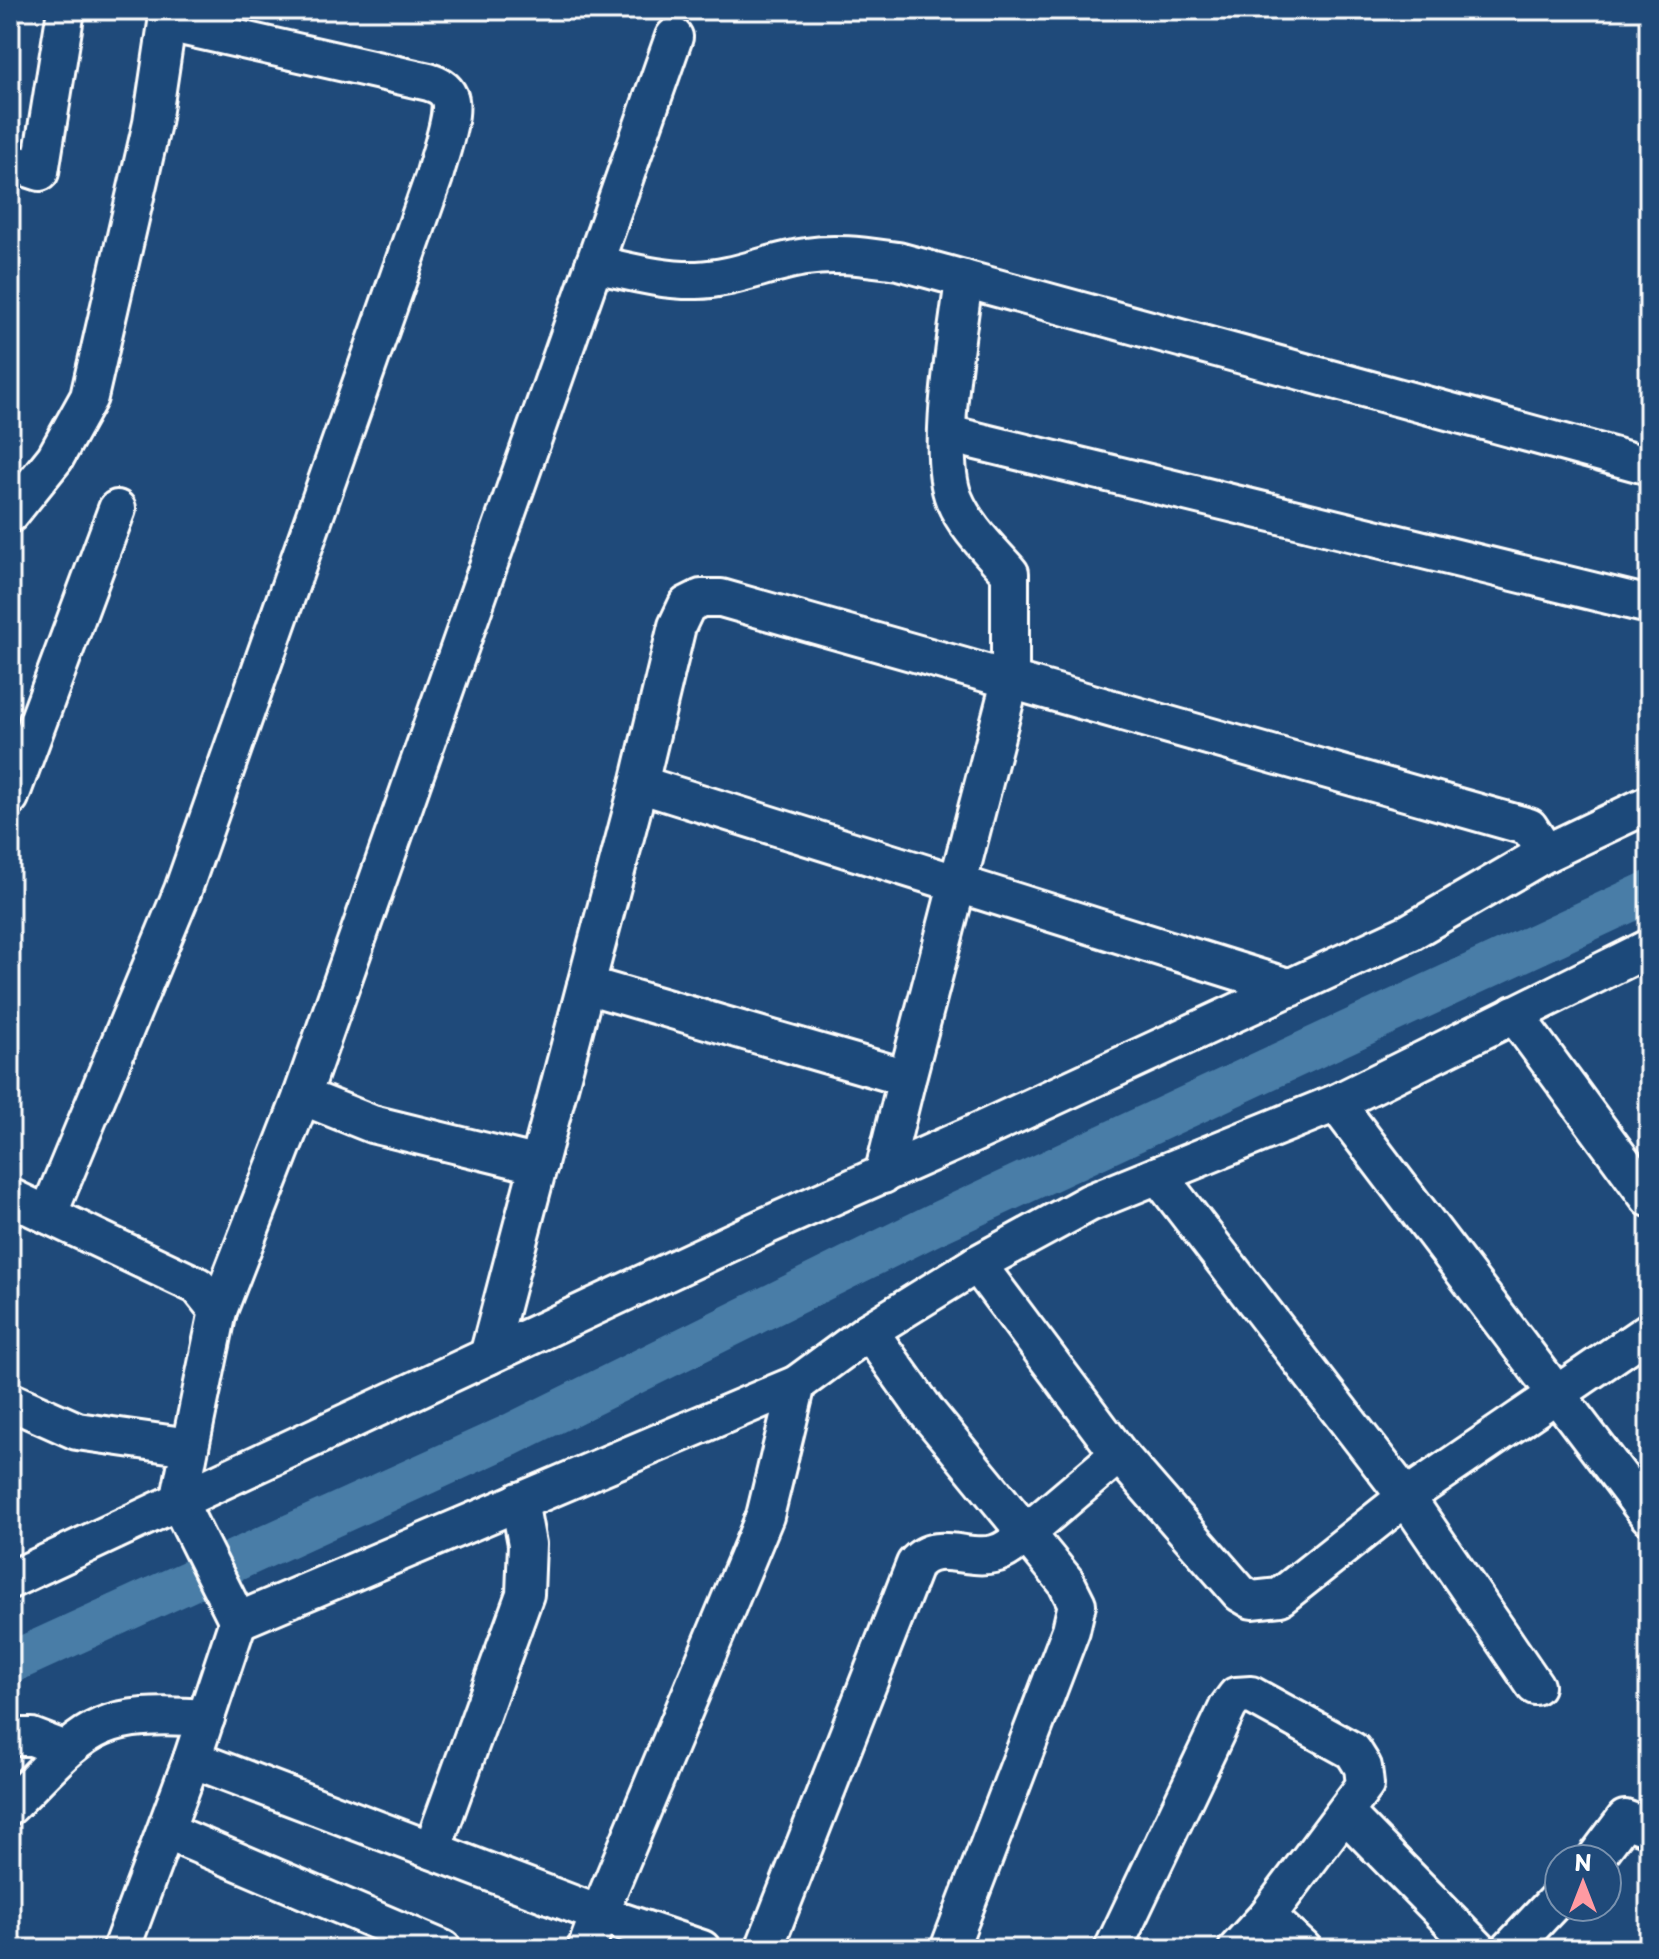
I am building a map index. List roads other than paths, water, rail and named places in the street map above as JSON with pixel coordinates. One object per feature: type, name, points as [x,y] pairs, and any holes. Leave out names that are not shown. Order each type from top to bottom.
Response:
[{"type":"street","points":[[10,162],[40,172],[66,10]]},
{"type":"street","points":[[10,514],[55,458],[89,397],[152,123],[168,17],[442,87],[450,98],[450,112],[434,177],[183,890],[48,1215]]},
{"type":"street","points":[[121,1949],[192,1759],[238,1621],[179,1503],[218,1311],[302,1096],[674,37]]},
{"type":"street","points":[[594,264],[667,279],[698,280],[727,278],[805,257],[843,254],[898,261],[1649,466]]},
{"type":"street","points":[[883,1175],[1010,682],[1010,573],[969,526],[953,498],[948,472],[948,434],[964,279]]},
{"type":"street","points":[[948,434],[1649,605]]},
{"type":"street","points":[[10,797],[117,509]]},
{"type":"street","points":[[488,1356],[639,784],[677,626],[687,605],[701,598],[721,598],[1529,827],[1546,853]]},
{"type":"street","points":[[639,784],[1291,988]]},
{"type":"street","points":[[10,1580],[488,1356],[1410,932],[1546,853],[1649,804]]},
{"type":"street","points":[[238,1621],[797,1384],[869,1331],[977,1264],[1089,1203],[1336,1103],[1649,948]]},
{"type":"street","points":[[586,985],[907,1078]]},
{"type":"street","points":[[1514,1014],[1649,1198]]},
{"type":"street","points":[[302,1096],[372,1124],[539,1165]]},
{"type":"street","points":[[1336,1103],[1649,1516]]},
{"type":"street","points":[[1158,1175],[1406,1497],[1535,1686]]},
{"type":"street","points":[[10,1197],[198,1286],[218,1311]]},
{"type":"street","points":[[977,1264],[1119,1454],[1240,1593],[1252,1600],[1280,1597],[1406,1497],[1649,1331]]},
{"type":"street","points":[[869,1331],[926,1411],[1066,1582],[1077,1604],[1071,1630],[949,1949]]},
{"type":"street","points":[[586,1949],[765,1516],[797,1384]]},
{"type":"street","points":[[10,1401],[77,1431],[190,1447]]},
{"type":"street","points":[[764,1949],[915,1564],[923,1555],[935,1551],[993,1555],[1007,1549],[1119,1454]]},
{"type":"street","points":[[432,1850],[525,1594],[527,1544],[519,1501]]},
{"type":"street","points":[[1113,1949],[1236,1696],[1251,1695],[1353,1751],[1363,1767],[1365,1785],[1267,1916],[1237,1949]]},
{"type":"street","points":[[10,1806],[66,1750],[106,1722],[152,1714],[206,1718]]},
{"type":"street","points":[[10,1737],[32,1737],[66,1750]]},
{"type":"street","points":[[192,1759],[599,1914],[702,1949]]},
{"type":"street","points":[[1346,1814],[1478,1949]]},
{"type":"street","points":[[1607,1843],[1625,1819],[1649,1828]]},
{"type":"street","points":[[166,1831],[443,1949]]},
{"type":"street","points":[[1510,1949],[1543,1914]]},
{"type":"street","points":[[1267,1916],[1303,1949]]},
{"type":"waterway","points":[[10,1663],[508,1436],[933,1225],[1649,892]]}]
